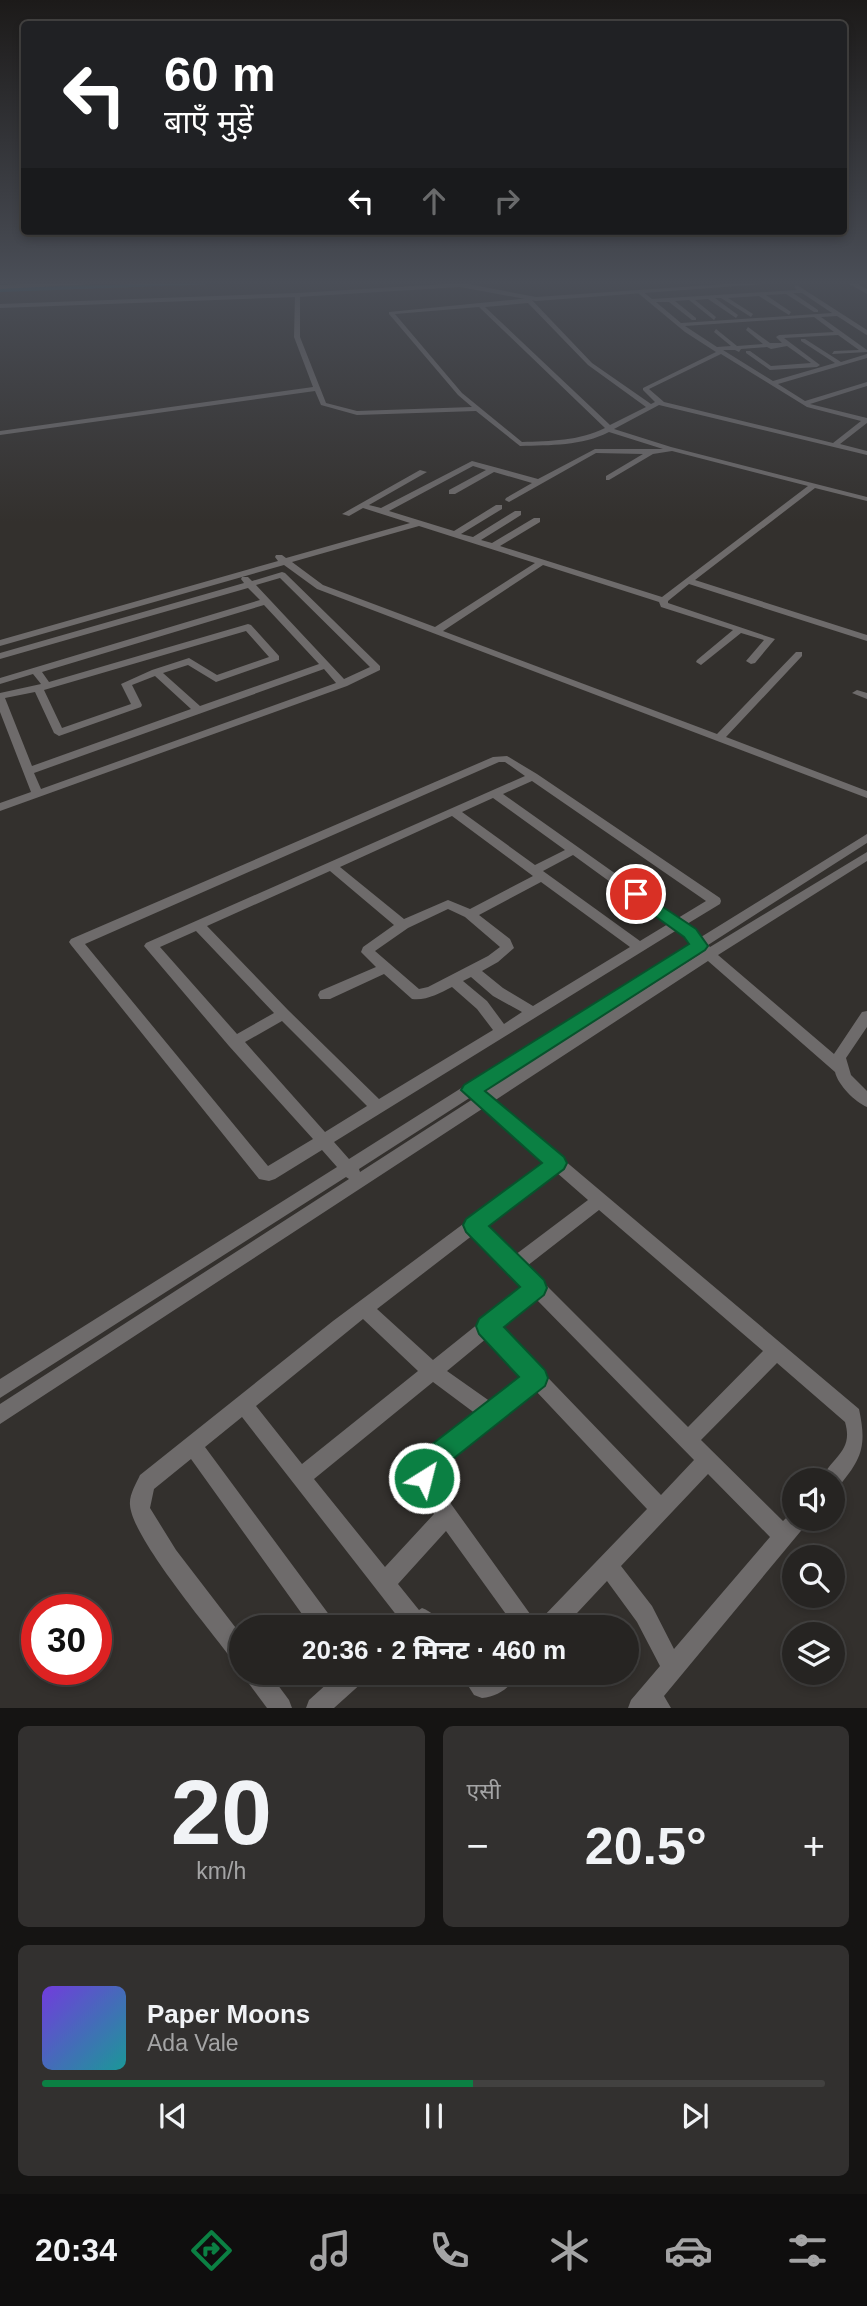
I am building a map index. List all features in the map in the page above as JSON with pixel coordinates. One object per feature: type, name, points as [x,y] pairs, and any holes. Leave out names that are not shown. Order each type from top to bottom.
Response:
[{"type":"street","points":[[306,363],[323,404],[354,413],[478,409]]},
{"type":"street","points":[[433,363],[452,385],[522,445],[566,442],[611,430],[649,406],[661,404],[867,453]]},
{"type":"street","points":[[540,363],[611,430],[668,450],[867,499]]},
{"type":"street","points":[[589,363],[649,406]]},
{"type":"street","points":[[661,404],[645,389],[698,363]]},
{"type":"street","points":[[742,363],[805,402],[867,420]]},
{"type":"street","points":[[748,363],[751,368]]},
{"type":"street","points":[[765,363],[769,365],[806,363]]},
{"type":"street","points":[[751,368],[782,363]]},
{"type":"street","points":[[820,363],[828,365]]},
{"type":"street","points":[[773,383],[828,365],[844,363]]},
{"type":"street","points":[[751,368],[797,370]]},
{"type":"street","points":[[805,402],[867,384]]},
{"type":"street","points":[[0,433],[316,389]]},
{"type":"street","points":[[834,445],[867,420]]},
{"type":"street","points":[[509,500],[595,451],[668,450]]},
{"type":"street","points":[[609,478],[651,452]]},
{"type":"street","points":[[382,512],[472,463],[539,482]]},
{"type":"street","points":[[452,492],[493,469]]},
{"type":"street","points":[[346,514],[423,472]]},
{"type":"street","points":[[663,600],[814,485]]},
{"type":"street","points":[[362,505],[663,600],[664,604],[771,641],[751,661]]},
{"type":"street","points":[[455,534],[499,508]]},
{"type":"street","points":[[474,540],[518,513]]},
{"type":"street","points":[[283,559],[405,519]]},
{"type":"street","points":[[494,547],[537,520]]},
{"type":"street","points":[[0,635],[419,523]]},
{"type":"street","points":[[283,559],[320,587],[867,795]]},
{"type":"street","points":[[436,631],[542,562]]},
{"type":"street","points":[[239,571],[343,684]]},
{"type":"street","points":[[0,643],[239,571]]},
{"type":"street","points":[[0,656],[284,576],[376,666],[375,670],[343,684],[0,807]]},
{"type":"street","points":[[688,580],[867,638]]},
{"type":"street","points":[[0,681],[266,601]]},
{"type":"street","points":[[237,610],[275,658],[295,676]]},
{"type":"street","points":[[37,794],[0,697],[248,626]]},
{"type":"street","points":[[701,662],[740,629]]},
{"type":"street","points":[[141,639],[156,654]]},
{"type":"street","points":[[718,739],[799,654]]},
{"type":"street","points":[[36,671],[59,733],[137,705],[126,684],[156,672],[191,662],[207,675],[219,679],[275,658]]},
{"type":"street","points":[[28,771],[326,665]]},
{"type":"street","points":[[156,672],[198,710]]},
{"type":"street","points":[[497,759],[507,759],[533,776],[715,901],[269,1174],[265,1174],[76,943],[497,759]]},
{"type":"street","points":[[361,1181],[150,948],[152,944],[533,776]]},
{"type":"street","points":[[494,793],[690,933],[704,950],[840,1068]]},
{"type":"street","points":[[454,812],[639,947]]},
{"type":"street","points":[[0,1415],[361,1181],[477,1096],[704,950],[867,838]]},
{"type":"street","points":[[470,914],[574,850]]},
{"type":"street","points":[[704,950],[867,856]]},
{"type":"street","points":[[331,866],[403,925]]},
{"type":"street","points":[[448,904],[470,914],[505,942],[507,948],[432,991],[416,995],[368,950],[403,925],[448,904]]},
{"type":"street","points":[[198,925],[283,1014],[378,1107]]},
{"type":"street","points":[[325,995],[385,968]]},
{"type":"street","points":[[472,970],[498,992],[533,1013]]},
{"type":"street","points":[[453,980],[482,1005],[502,1032]]},
{"type":"street","points":[[234,1042],[283,1014]]},
{"type":"street","points":[[867,1016],[839,1058],[844,1078],[867,1101]]},
{"type":"street","points":[[477,1096],[852,1416],[860,1427],[861,1437],[853,1454],[841,1468]]},
{"type":"street","points":[[0,1389],[348,1168],[477,1096]]},
{"type":"street","points":[[229,1637],[152,1534],[140,1510],[141,1495],[146,1482],[364,1308],[556,1163]]},
{"type":"street","points":[[514,1266],[600,1200]]},
{"type":"street","points":[[474,1225],[783,1536]]},
{"type":"street","points":[[301,1477],[536,1288]]},
{"type":"street","points":[[364,1308],[432,1370],[490,1413]]},
{"type":"street","points":[[487,1326],[660,1508]]},
{"type":"street","points":[[688,1440],[776,1351]]},
{"type":"street","points":[[520,1615],[426,1484],[425,1469],[536,1378]]},
{"type":"street","points":[[243,1404],[410,1615]]},
{"type":"street","points":[[192,1445],[316,1615]]},
{"type":"street","points":[[560,1615],[708,1461]]},
{"type":"street","points":[[385,1583],[447,1515]]},
{"type":"street","points":[[650,1704],[672,1669],[787,1531]]},
{"type":"street","points":[[607,1564],[655,1627],[672,1669]]},
{"type":"street","points":[[265,1685],[281,1707]]},
{"type":"street","points":[[317,1707],[342,1685]]},
{"type":"route","points":[[424,1478],[430,1461],[536,1378],[487,1326],[536,1288],[474,1225],[556,1163],[471,1090],[699,946],[690,933],[636,894]]}]
